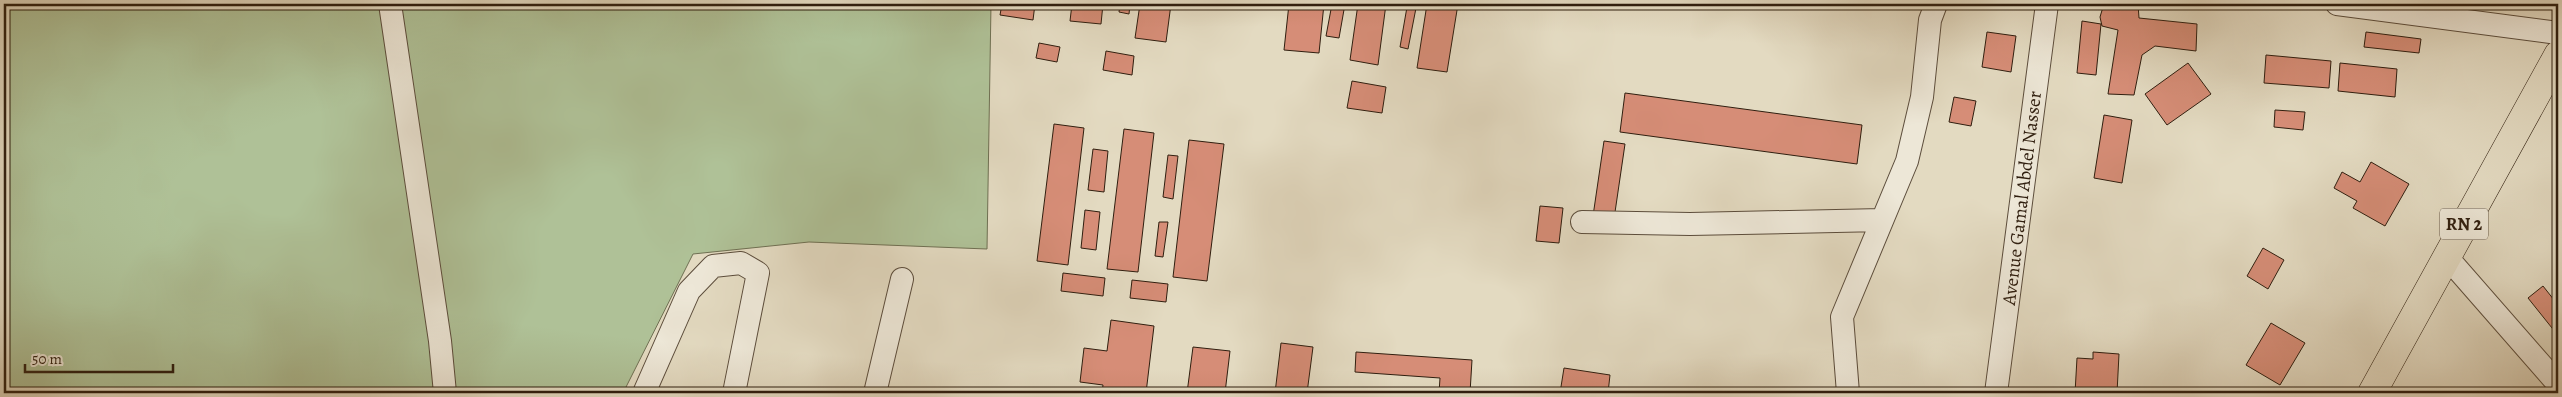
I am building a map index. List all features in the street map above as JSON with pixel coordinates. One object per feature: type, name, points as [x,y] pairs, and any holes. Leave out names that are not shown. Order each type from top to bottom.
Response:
[{"type":"main road","name":"RN 2","points":[[2372,393],[2558,56]]},
{"type":"street","points":[[390,4],[440,341],[445,393]]},
{"type":"street","points":[[1848,393],[1842,317],[1906,160],[1922,97],[1930,20],[1936,4]]},
{"type":"street","name":"Avenue Gamal Abdel Nasser","points":[[1996,393],[2047,4]]},
{"type":"street","points":[[2337,4],[2558,33]]},
{"type":"street","points":[[1582,222],[1690,224],[1882,220]]},
{"type":"street","points":[[2446,256],[2558,384]]},
{"type":"street","points":[[644,393],[689,291],[713,266],[741,263],[758,273],[734,393]]},
{"type":"street","points":[[875,393],[902,279]]},
{"type":"green space","points":[[4,4],[991,4],[987,249],[809,242],[693,254],[623,393],[4,393]]},
{"type":"building","points":[[1002,4],[1035,4],[1033,20],[1000,15]]},
{"type":"building","points":[[1072,4],[1103,4],[1101,24],[1070,21]]},
{"type":"building","points":[[1120,4],[1130,4],[1129,14],[1119,12]]},
{"type":"building","points":[[1140,4],[1171,4],[1166,42],[1135,38]]},
{"type":"building","points":[[1289,4],[1324,4],[1319,53],[1284,50]]},
{"type":"building","points":[[1332,4],[1345,4],[1339,38],[1326,36]]},
{"type":"building","points":[[1358,4],[1386,4],[1378,65],[1350,60]]},
{"type":"building","points":[[1427,4],[1458,4],[1447,72],[1417,68]]},
{"type":"building","points":[[2102,4],[2138,4],[2139,18],[2197,24],[2196,51],[2155,46],[2142,55],[2134,95],[2108,94],[2118,30],[2102,26],[2100,17]]},
{"type":"building","points":[[1407,7],[1416,8],[1408,49],[1400,47]]},
{"type":"building","points":[[2082,21],[2101,24],[2096,75],[2077,73]]},
{"type":"building","points":[[1987,32],[2016,36],[2011,72],[1982,67]]},
{"type":"building","points":[[2366,32],[2421,39],[2419,53],[2364,47]]},
{"type":"building","points":[[1039,43],[1060,47],[1057,62],[1036,58]]},
{"type":"building","points":[[1106,51],[1134,56],[1132,75],[1103,70]]},
{"type":"building","points":[[2266,55],[2331,61],[2329,88],[2264,83]]},
{"type":"building","points":[[2188,63],[2211,94],[2167,125],[2145,94]]},
{"type":"building","points":[[2340,63],[2397,69],[2395,97],[2338,91]]},
{"type":"building","points":[[1352,81],[1386,87],[1382,113],[1347,108]]},
{"type":"building","points":[[1625,93],[1862,125],[1857,164],[1620,132]]},
{"type":"building","points":[[1954,97],[1976,101],[1971,126],[1949,122]]},
{"type":"building","points":[[2275,110],[2305,112],[2303,130],[2274,127]]},
{"type":"building","points":[[2104,115],[2132,120],[2122,183],[2094,178]]},
{"type":"building","points":[[1054,124],[1084,128],[1068,265],[1037,261]]},
{"type":"building","points":[[1124,129],[1154,133],[1138,272],[1107,269]]},
{"type":"building","points":[[1189,140],[1224,144],[1207,281],[1173,277]]},
{"type":"building","points":[[1604,141],[1625,144],[1614,219],[1593,216]]},
{"type":"building","points":[[1093,149],[1108,151],[1104,192],[1088,190]]},
{"type":"building","points":[[1168,155],[1178,156],[1173,199],[1163,197]]},
{"type":"building","points":[[2371,162],[2409,184],[2385,226],[2353,208],[2357,201],[2334,188],[2342,172],[2360,182]]},
{"type":"building","points":[[1540,206],[1563,208],[1559,243],[1536,241]]},
{"type":"building","points":[[1085,210],[1100,212],[1096,250],[1081,248]]},
{"type":"building","points":[[1159,222],[1168,222],[1163,257],[1155,256]]},
{"type":"building","points":[[2263,248],[2284,260],[2268,289],[2247,276]]},
{"type":"building","points":[[1063,273],[1105,278],[1103,296],[1061,291]]},
{"type":"building","points":[[1132,280],[1168,284],[1166,302],[1130,298]]},
{"type":"building","points":[[2543,286],[2558,305],[2556,333],[2528,298]]},
{"type":"building","points":[[1111,320],[1154,326],[1146,393],[1102,393],[1103,385],[1080,382],[1084,348],[1107,351]]},
{"type":"building","points":[[2271,323],[2305,343],[2280,385],[2246,365]]},
{"type":"building","points":[[1281,343],[1313,347],[1307,393],[1275,393]]},
{"type":"building","points":[[1193,347],[1230,351],[1225,393],[1187,393]]},
{"type":"building","points":[[1356,352],[1472,360],[1470,393],[1439,393],[1440,378],[1355,372]]},
{"type":"building","points":[[2093,352],[2119,354],[2117,393],[2075,393],[2077,358],[2093,359]]},
{"type":"building","points":[[1564,368],[1610,375],[1608,393],[1560,393]]},
{"type":"building","points":[[1723,389],[1753,393],[1722,393]]}]
